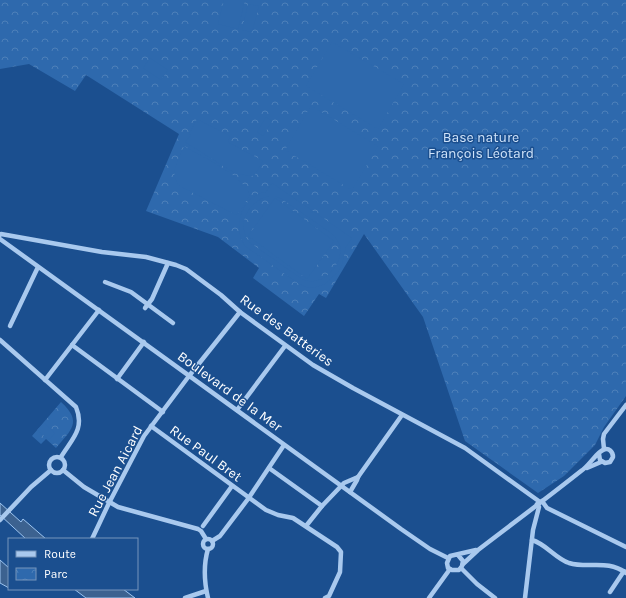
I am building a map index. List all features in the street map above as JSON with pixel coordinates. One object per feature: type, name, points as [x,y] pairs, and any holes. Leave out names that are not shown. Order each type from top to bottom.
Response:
[{"type":"street","name":"Rue des Batteries","points":[[0,235],[102,252],[146,257],[186,269],[221,294],[240,312],[285,346],[335,378],[465,448],[547,508],[626,547]]},
{"type":"street","name":"Boulevard de la Mer","points":[[0,238],[341,486],[424,545],[448,558]]},
{"type":"street","points":[[147,306],[168,263]]},
{"type":"street","points":[[10,326],[38,267]]},
{"type":"street","points":[[105,282],[131,292],[147,306],[173,323]]},
{"type":"street","points":[[45,380],[99,310]]},
{"type":"street","name":"Rue Jean Aicard","points":[[92,538],[144,436],[240,312]]},
{"type":"street","points":[[0,340],[76,407],[79,414],[79,429],[61,457]]},
{"type":"street","points":[[117,379],[144,342]]},
{"type":"street","points":[[72,345],[163,412]]},
{"type":"street","points":[[237,410],[285,346]]},
{"type":"street","points":[[604,449],[604,434],[626,405]]},
{"type":"street","points":[[350,492],[358,477],[402,415]]},
{"type":"street","name":"Rue Paul Bret","points":[[151,426],[266,510],[278,515],[293,518],[324,538],[341,552],[340,572],[329,597]]},
{"type":"street","points":[[212,541],[220,536],[249,497],[284,445]]},
{"type":"street","points":[[478,550],[452,555],[448,558],[447,563],[450,569],[457,571],[478,550],[583,470],[604,449]]},
{"type":"street","points":[[583,470],[601,462],[608,463],[611,461],[613,457],[612,453],[610,450],[604,449]]},
{"type":"street","points":[[599,454],[601,462]]},
{"type":"street","points":[[55,457],[61,457],[66,465],[63,470],[56,473],[51,470],[49,464],[55,457]]},
{"type":"street","points":[[269,468],[322,506]]},
{"type":"street","points":[[0,520],[31,487],[51,470]]},
{"type":"street","points":[[63,470],[84,487],[118,508],[198,529],[206,539],[212,541]]},
{"type":"street","points":[[306,526],[322,506],[344,483],[358,477]]},
{"type":"street","points":[[202,526],[232,486]]},
{"type":"street","points":[[525,598],[535,518],[540,503]]},
{"type":"street","points":[[206,539],[203,545],[208,549]]},
{"type":"street","points":[[532,540],[542,544],[567,562],[574,564],[612,566],[625,572],[610,592]]},
{"type":"street","points":[[208,598],[204,565],[208,549],[213,545],[212,541]]},
{"type":"street","points":[[458,555],[462,559],[462,566],[477,584],[495,598]]},
{"type":"street","points":[[429,598],[450,569]]},
{"type":"street","points":[[185,598],[206,591]]},
{"type":"green space","name":"Base nature François Léotard","points":[[0,0],[626,0],[626,396],[604,427],[595,445],[564,476],[538,493],[465,441],[423,317],[364,234],[326,298],[319,294],[304,316],[253,278],[259,268],[218,237],[146,211],[179,134],[86,75],[75,91],[29,64],[0,69]]},
{"type":"green space","points":[[224,0],[245,0],[238,29],[218,24]]},
{"type":"green space","points":[[248,4],[259,6],[252,32],[242,30]]},
{"type":"green space","points":[[332,42],[404,84],[378,129],[306,86]]},
{"type":"green space","points":[[150,58],[168,70],[161,80],[143,68]]},
{"type":"green space","points":[[311,106],[378,146],[352,190],[285,150]]},
{"type":"green space","points":[[266,117],[272,121],[263,136],[257,132]]},
{"type":"green space","points":[[197,119],[230,136],[228,142],[263,161],[254,176],[236,174],[185,142],[191,135],[189,134]]},
{"type":"green space","points":[[184,146],[221,167],[239,180],[246,188],[250,195],[236,215],[180,186],[175,177],[175,171],[177,161]]},
{"type":"green space","points":[[272,183],[352,238],[346,247],[342,264],[338,272],[325,284],[313,288],[299,284],[245,246],[241,239],[239,230],[241,213],[250,199],[257,194],[266,192]],"holes":[[[269,196],[275,196],[282,199],[331,233],[338,241],[340,246],[338,261],[329,274],[323,278],[316,281],[302,279],[249,242],[245,235],[244,228],[246,214],[255,203]]]},
{"type":"green space","points":[[275,198],[334,241],[307,279],[248,236]]},
{"type":"green space","points":[[61,402],[72,415],[73,421],[70,431],[56,448],[46,439],[41,444],[32,436]]},
{"type":"green space","points":[[44,423],[55,433],[49,440],[37,430]]},
{"type":"shaded area","points":[[0,503],[21,522],[23,519],[45,538],[25,538],[0,515]]},
{"type":"shaded area","points":[[0,560],[8,567],[8,587],[0,583]]},
{"type":"shaded area","points":[[75,590],[124,590],[135,598],[86,598]]}]
